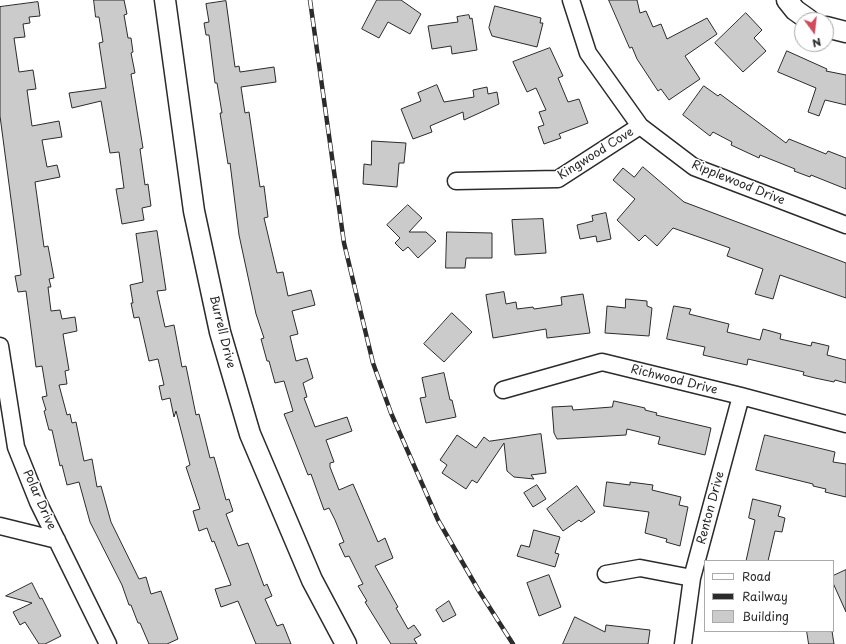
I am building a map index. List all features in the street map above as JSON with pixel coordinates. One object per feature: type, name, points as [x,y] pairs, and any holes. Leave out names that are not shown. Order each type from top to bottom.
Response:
[{"type":"street","name":"Burrell Drive","points":[[165,0],[194,212],[220,332],[250,434],[312,580],[346,644]]},
{"type":"street","name":"Ripplewood Drive","points":[[571,0],[588,54],[640,126],[694,167],[846,225]]},
{"type":"street","points":[[788,0],[798,12]]},
{"type":"street","points":[[834,29],[846,32]]},
{"type":"street","name":"Kingwood Cove","points":[[456,181],[558,179],[640,126]]},
{"type":"street","name":"Polar Drive","points":[[0,346],[16,447],[38,502],[108,644]]},
{"type":"street","name":"Richwood Drive","points":[[503,390],[602,362],[741,396],[846,424]]},
{"type":"street","name":"Renton Drive","points":[[683,644],[692,578],[741,396]]},
{"type":"street","points":[[0,526],[57,540]]},
{"type":"street","points":[[606,574],[640,568],[692,578]]},
{"type":"building","points":[[94,0],[124,0],[127,14],[124,15],[128,38],[131,38],[133,52],[131,53],[135,73],[131,74],[143,148],[140,149],[145,185],[148,184],[151,206],[142,208],[144,220],[122,224],[116,189],[124,188],[119,152],[110,153],[101,101],[72,108],[69,93],[106,88],[99,43],[103,42],[99,17],[96,17]]},
{"type":"building","points":[[377,0],[401,0],[421,14],[410,34],[388,22],[379,38],[362,29]]},
{"type":"building","points":[[609,0],[637,0],[640,13],[646,11],[653,27],[661,24],[667,39],[707,18],[717,34],[685,56],[700,79],[669,100],[661,89],[658,91],[637,59],[632,47],[630,48]]},
{"type":"building","points":[[226,1],[235,67],[239,66],[240,72],[274,67],[276,82],[241,87],[245,113],[249,112],[260,187],[264,186],[268,217],[264,218],[277,273],[283,272],[288,296],[311,290],[315,305],[292,311],[298,334],[290,336],[296,361],[307,358],[313,378],[303,383],[307,397],[304,398],[315,427],[347,417],[352,431],[326,440],[334,462],[330,463],[330,467],[339,490],[353,484],[378,542],[385,538],[393,558],[375,566],[398,607],[396,608],[408,629],[414,625],[421,635],[414,639],[417,644],[391,644],[365,602],[367,601],[358,586],[363,584],[349,556],[345,557],[339,544],[344,542],[335,520],[329,508],[324,510],[311,474],[308,475],[284,414],[293,411],[284,381],[275,383],[269,361],[267,361],[261,339],[264,338],[256,314],[239,235],[230,163],[228,164],[220,113],[222,113],[217,83],[215,83],[209,35],[206,35],[204,23],[209,22],[206,4]]},
{"type":"building","points":[[38,2],[40,16],[29,17],[30,23],[23,24],[25,37],[14,38],[19,72],[33,70],[36,89],[27,90],[32,126],[59,121],[62,137],[42,140],[47,167],[57,165],[60,177],[35,182],[44,247],[48,246],[54,278],[49,279],[51,287],[48,287],[51,311],[60,310],[62,319],[75,317],[77,331],[63,334],[69,370],[65,371],[67,384],[59,385],[67,415],[70,414],[72,423],[76,422],[84,461],[92,459],[97,487],[101,486],[111,522],[139,579],[146,577],[151,594],[161,591],[178,639],[167,644],[149,644],[131,605],[129,605],[122,585],[90,522],[79,482],[67,485],[62,465],[60,466],[52,430],[49,430],[44,411],[46,410],[42,397],[47,396],[42,366],[36,367],[26,291],[18,292],[15,276],[21,275],[0,116],[0,7]]},
{"type":"building","points":[[495,6],[541,18],[540,23],[543,23],[537,47],[492,36],[489,28]]},
{"type":"building","points":[[746,13],[762,30],[754,38],[766,51],[743,72],[715,43]]},
{"type":"building","points":[[469,15],[470,19],[472,18],[477,50],[452,54],[451,46],[432,49],[428,26],[458,22],[457,17]]},
{"type":"building","points":[[550,48],[563,76],[558,78],[568,102],[579,99],[588,123],[559,134],[561,138],[544,144],[538,127],[544,125],[539,112],[546,110],[536,88],[527,92],[513,62]]},
{"type":"building","points":[[787,51],[827,69],[826,71],[846,75],[846,105],[825,100],[819,116],[808,112],[816,88],[778,72]]},
{"type":"building","points":[[437,85],[444,102],[474,97],[473,90],[487,87],[488,94],[497,92],[499,104],[464,120],[463,112],[430,126],[432,132],[413,139],[401,109],[421,101],[418,93]]},
{"type":"building","points":[[704,86],[718,96],[720,94],[786,143],[789,139],[826,154],[828,151],[846,158],[846,189],[811,175],[810,177],[794,171],[795,169],[760,155],[759,158],[731,145],[732,142],[713,132],[710,136],[683,115]]},
{"type":"building","points":[[372,141],[406,143],[404,163],[399,163],[397,187],[363,184],[364,164],[371,165]]},
{"type":"building","points":[[643,167],[684,202],[846,263],[846,298],[780,275],[773,299],[755,294],[763,269],[727,256],[730,248],[673,228],[657,246],[645,235],[639,241],[617,220],[635,199],[613,180],[623,168],[634,177]]},
{"type":"building","points":[[408,205],[422,218],[409,232],[426,232],[436,241],[418,258],[408,247],[403,251],[395,243],[400,238],[387,225]]},
{"type":"building","points":[[606,213],[611,239],[597,242],[596,236],[580,239],[577,225],[593,221],[592,216]]},
{"type":"building","points":[[543,219],[546,253],[515,255],[512,220]]},
{"type":"building","points":[[157,231],[166,290],[157,291],[165,327],[174,325],[182,367],[186,366],[196,415],[199,414],[210,458],[214,457],[226,500],[229,499],[233,511],[226,514],[238,546],[248,543],[264,586],[267,584],[272,596],[265,599],[277,626],[283,624],[291,644],[256,644],[238,601],[221,607],[215,589],[231,585],[214,541],[212,542],[207,528],[199,531],[193,511],[200,509],[186,467],[190,465],[176,411],[174,417],[170,398],[162,400],[159,386],[164,385],[158,359],[149,361],[139,317],[134,318],[131,303],[133,303],[130,285],[143,282],[136,234]]},
{"type":"building","points":[[447,232],[492,233],[492,258],[466,258],[465,268],[446,268]]},
{"type":"building","points":[[504,292],[506,304],[516,302],[517,309],[533,307],[534,309],[562,305],[561,297],[583,294],[590,333],[547,338],[546,329],[493,338],[486,295]]},
{"type":"building","points":[[626,299],[647,301],[647,306],[652,308],[649,336],[605,333],[607,306],[625,308]]},
{"type":"building","points":[[674,306],[691,309],[689,314],[729,324],[727,332],[760,340],[763,329],[781,334],[780,339],[811,346],[812,342],[829,346],[827,355],[846,360],[846,383],[835,380],[834,382],[815,378],[803,375],[804,372],[748,359],[747,365],[703,355],[705,347],[667,339]]},
{"type":"building","points":[[452,313],[472,332],[444,362],[424,344]]},
{"type":"building","points":[[444,373],[450,400],[452,400],[456,417],[426,423],[420,398],[426,397],[422,378]]},
{"type":"building","points":[[614,401],[645,408],[645,410],[657,413],[656,415],[711,428],[705,455],[658,444],[660,437],[627,429],[626,435],[557,439],[554,433],[552,407],[572,406],[573,410],[612,407]]},
{"type":"building","points":[[541,434],[546,473],[531,475],[534,479],[514,477],[507,471],[504,443],[477,483],[472,480],[466,489],[442,473],[447,465],[440,460],[457,435],[476,448],[484,437],[489,441]]},
{"type":"building","points":[[765,435],[835,452],[833,462],[846,464],[846,497],[825,492],[826,489],[813,486],[813,484],[756,470]]},
{"type":"building","points":[[607,482],[630,485],[630,482],[653,485],[652,490],[681,497],[679,505],[688,507],[680,546],[666,542],[667,539],[645,533],[649,512],[604,506]]},
{"type":"building","points":[[537,485],[546,499],[533,507],[524,493]]},
{"type":"building","points":[[577,486],[595,512],[581,522],[579,520],[563,531],[547,509]]},
{"type":"building","points":[[753,499],[781,506],[778,516],[785,518],[782,532],[775,531],[768,560],[746,560],[755,520],[749,518]]},
{"type":"building","points":[[534,530],[560,537],[555,553],[559,554],[555,567],[517,556],[521,545],[529,547]]},
{"type":"building","points":[[846,570],[846,612],[834,585],[834,576]]},
{"type":"building","points":[[549,575],[561,607],[539,616],[527,583]]},
{"type":"building","points":[[32,583],[40,599],[42,598],[61,636],[45,644],[39,644],[25,622],[20,625],[13,612],[32,603],[6,596]]},
{"type":"building","points":[[449,601],[456,615],[443,622],[436,610]]},
{"type":"building","points":[[575,617],[605,632],[606,625],[650,630],[648,644],[563,644]]},
{"type":"building","points":[[807,632],[832,632],[834,644],[809,644]]},
{"type":"railway","points":[[310,0],[344,243],[373,363],[391,413],[438,520],[479,591],[513,644]]}]
